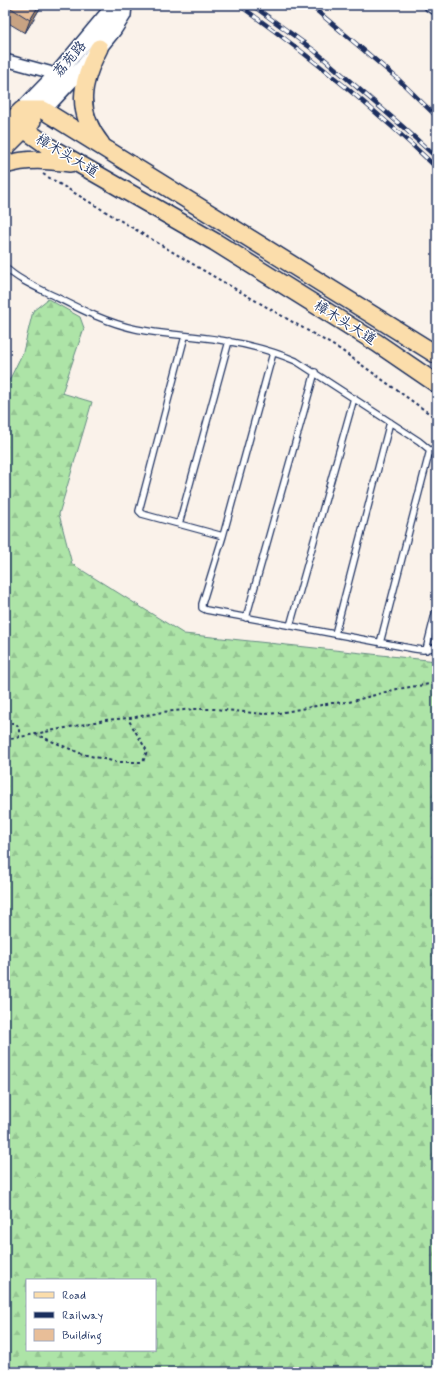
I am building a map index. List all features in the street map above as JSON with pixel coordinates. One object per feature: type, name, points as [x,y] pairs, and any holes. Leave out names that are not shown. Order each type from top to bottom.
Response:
[{"type":"main road","name":"荔苑路","points":[[22,110],[64,68],[115,5]]},
{"type":"main road","name":"荔苑路","points":[[43,110],[99,48],[123,15],[124,5]]},
{"type":"main road","points":[[432,5],[437,7]]},
{"type":"main road","points":[[99,48],[88,70],[83,100],[84,110],[91,130],[101,144],[109,151]]},
{"type":"main road","name":"樟木头大道","points":[[437,355],[43,110],[22,110],[24,129],[51,148],[215,242],[377,343],[437,384]]},
{"type":"main road","points":[[5,127],[22,110]]},
{"type":"main road","points":[[5,148],[43,110]]},
{"type":"main road","points":[[5,165],[24,160],[34,160],[59,162],[84,167]]},
{"type":"street","points":[[5,60],[49,72]]},
{"type":"lane","points":[[5,267],[17,277],[81,309],[119,325],[150,332],[229,341],[273,352],[296,361],[419,441],[437,456]]},
{"type":"lane","points":[[185,336],[138,511],[142,514],[223,536]]},
{"type":"lane","points":[[179,524],[229,341]]},
{"type":"lane","points":[[273,352],[202,608],[246,618],[415,649],[426,650],[437,647]]},
{"type":"lane","points":[[246,618],[315,372]]},
{"type":"lane","points":[[290,626],[354,398]]},
{"type":"lane","points":[[335,634],[390,422]]},
{"type":"lane","points":[[380,643],[430,450]]},
{"type":"lane","points":[[426,650],[437,606]]},
{"type":"path","points":[[40,172],[211,276],[341,350],[437,419]]},
{"type":"path","points":[[5,740],[105,720],[129,718],[163,712],[194,709],[215,709],[264,714],[279,713],[332,703],[349,702],[396,689],[437,683]]},
{"type":"path","points":[[35,734],[82,754],[117,762],[144,762],[147,751],[129,718]]},
{"type":"path","points":[[5,723],[15,723],[19,727],[19,738]]},
{"type":"green space","points":[[48,299],[80,317],[84,328],[62,393],[92,402],[59,514],[72,564],[184,634],[437,661],[437,1372],[5,1372],[5,389],[23,352],[33,311]]},
{"type":"building","points":[[6,5],[39,5],[30,20]]},
{"type":"railway","points":[[239,5],[291,43],[341,83],[437,168]]},
{"type":"railway","points":[[252,5],[315,51],[437,158]]},
{"type":"railway","points":[[310,5],[398,79],[437,117]]}]
